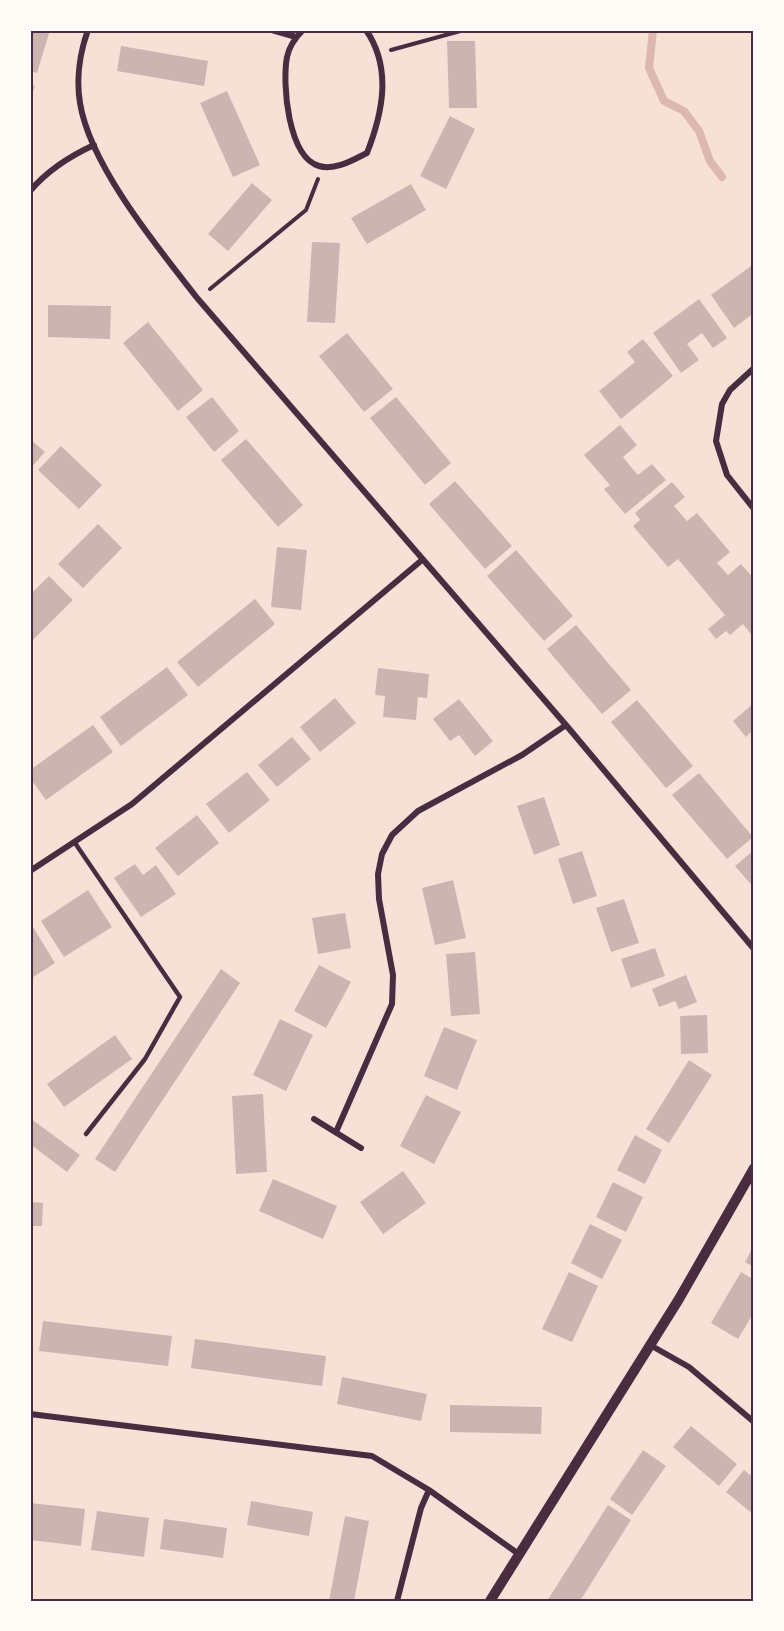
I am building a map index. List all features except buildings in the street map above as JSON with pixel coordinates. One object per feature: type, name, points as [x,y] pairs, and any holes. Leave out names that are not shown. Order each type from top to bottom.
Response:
[{"type":"street","points":[[88,30],[79,65],[78,83],[82,112],[94,145],[143,225],[198,300],[566,725],[754,949]]},
{"type":"street","points":[[272,30],[296,37]]},
{"type":"street","points":[[303,30],[296,37],[288,56],[287,106],[291,129],[302,151],[306,158],[319,166],[347,163],[367,153],[382,108],[382,65],[366,30]]},
{"type":"street","points":[[30,191],[41,178],[59,165],[94,145]]},
{"type":"street","points":[[754,368],[730,390],[722,404],[716,441],[726,475],[754,509]]},
{"type":"street","points":[[30,871],[132,804],[422,560]]},
{"type":"street","points":[[336,1132],[392,1004],[393,975],[379,899],[378,874],[382,854],[392,835],[418,811],[522,755],[566,725]]},
{"type":"street","points":[[314,1119],[362,1148]]},
{"type":"street","points":[[490,1601],[650,1345],[754,1168]]},
{"type":"street","points":[[650,1345],[688,1367],[754,1422]]},
{"type":"street","points":[[30,1414],[358,1453],[384,1462],[429,1490],[520,1555]]},
{"type":"street","points":[[397,1601],[421,1508],[429,1490]]},
{"type":"lane","points":[[75,843],[180,997],[145,1059],[86,1134]]},
{"type":"path","points":[[378,54],[464,30]]},
{"type":"path","points":[[198,300],[306,210],[315,190],[319,166]]},
{"type":"waterway","points":[[653,30],[649,68],[664,101],[684,111],[699,131],[710,161],[722,177]]}]
